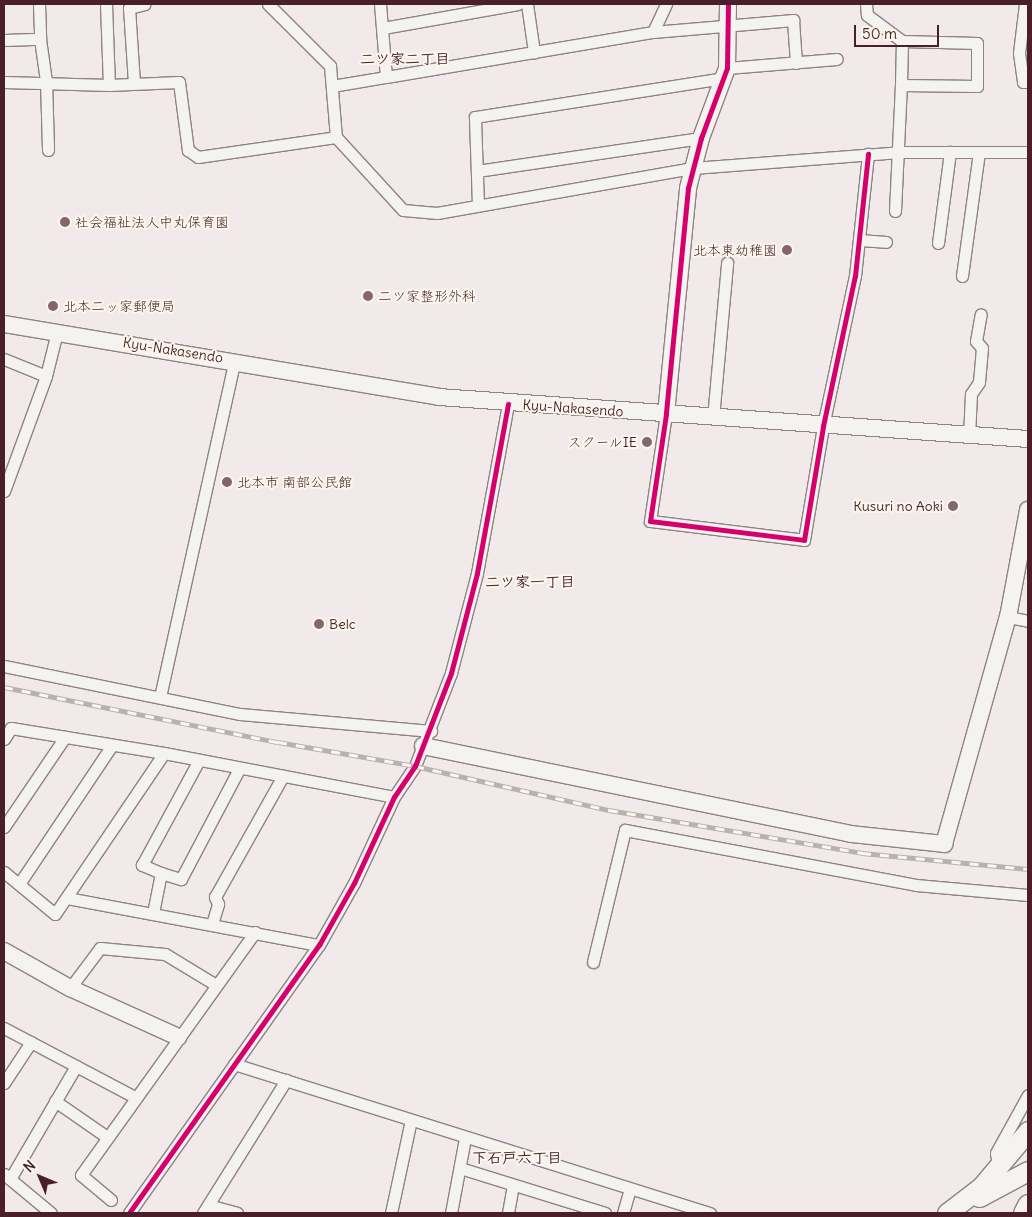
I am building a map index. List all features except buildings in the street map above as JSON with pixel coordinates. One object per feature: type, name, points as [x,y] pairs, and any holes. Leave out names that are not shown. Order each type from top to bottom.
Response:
[{"type":"highway","points":[[1024,1213],[1028,1205]]},
{"type":"main road","points":[[948,1213],[999,1169],[1028,1130]]},
{"type":"main road","points":[[948,1213],[1028,1171]]},
{"type":"street","points":[[39,4],[40,39],[46,81],[48,150]]},
{"type":"street","points":[[106,4],[109,85]]},
{"type":"street","points":[[134,83],[129,8],[145,4]]},
{"type":"street","points":[[268,4],[330,66],[336,137],[403,210],[437,214],[478,205],[693,168],[899,152],[1028,152]]},
{"type":"street","points":[[380,4],[386,77]]},
{"type":"street","points":[[382,28],[518,4]]},
{"type":"street","points":[[528,4],[534,52]]},
{"type":"street","points":[[653,32],[666,4]]},
{"type":"street","points":[[728,4],[726,73],[701,138],[688,188],[666,414],[650,521],[804,540],[823,426],[855,276],[868,154]]},
{"type":"street","points":[[866,4],[867,15],[902,41],[977,43],[977,86],[901,85]]},
{"type":"street","points":[[1025,4],[1019,54],[1023,82],[1028,82]]},
{"type":"street","points":[[332,86],[653,32],[728,23],[793,20],[796,63]]},
{"type":"street","points":[[4,40],[40,39]]},
{"type":"street","points":[[895,211],[899,152],[902,41]]},
{"type":"street","points":[[478,205],[475,117],[726,73],[837,59]]},
{"type":"street","points":[[4,82],[46,81],[109,85],[179,82],[188,150],[198,157],[336,137]]},
{"type":"street","points":[[477,171],[701,138]]},
{"type":"street","points":[[938,243],[950,152]]},
{"type":"street","points":[[962,276],[979,152]]},
{"type":"street","points":[[859,240],[886,242]]},
{"type":"street","points":[[713,418],[727,263]]},
{"type":"street","points":[[969,436],[970,394],[979,382],[982,348],[976,341],[982,314]]},
{"type":"street","name":"Kyu-Nakasendo","points":[[4,324],[235,360],[354,384],[508,404],[1028,439]]},
{"type":"street","points":[[4,491],[46,376],[58,332]]},
{"type":"street","points":[[4,359],[46,376]]},
{"type":"street","points":[[160,697],[235,360]]},
{"type":"street","points":[[129,1213],[319,945],[354,883],[394,798],[415,766],[431,731],[451,673],[477,573],[508,404]]},
{"type":"street","points":[[423,746],[841,832],[944,844],[1008,617],[1028,510]]},
{"type":"street","points":[[1008,617],[1028,621]]},
{"type":"street","points":[[4,666],[276,719],[379,724],[431,731]]},
{"type":"street","points":[[4,739],[11,728],[164,753],[394,798]]},
{"type":"street","points":[[4,827],[65,737]]},
{"type":"street","points":[[19,884],[112,745]]},
{"type":"street","points":[[4,872],[55,914],[164,753]]},
{"type":"street","points":[[199,760],[142,865],[181,879],[239,769]]},
{"type":"street","points":[[212,924],[218,904],[214,897],[283,776]]},
{"type":"street","points":[[593,962],[625,830],[916,885],[1028,895]]},
{"type":"street","points":[[153,914],[161,873]]},
{"type":"street","points":[[67,898],[319,945]]},
{"type":"street","points":[[111,1200],[81,1175],[255,932]]},
{"type":"street","points":[[70,988],[100,948],[165,954],[216,985]]},
{"type":"street","points":[[5,954],[70,988],[178,1037]]},
{"type":"street","points":[[4,1028],[136,1097]]},
{"type":"street","points":[[4,1082],[31,1042]]},
{"type":"street","points":[[234,1064],[465,1138],[710,1213]]},
{"type":"street","points":[[51,1213],[7,1177],[76,1066]]},
{"type":"street","points":[[237,1213],[205,1209],[286,1080]]},
{"type":"street","points":[[999,1169],[996,1153],[1028,1095]]},
{"type":"street","points":[[55,1101],[107,1138]]},
{"type":"street","points":[[391,1213],[410,1120]]},
{"type":"street","points":[[451,1213],[465,1138]]},
{"type":"street","points":[[460,1168],[605,1213]]},
{"type":"street","points":[[508,1213],[513,1185]]},
{"type":"street","points":[[623,1213],[630,1189]]},
{"type":"street","points":[[564,1213],[567,1201]]},
{"type":"railway","points":[[4,687],[278,742],[415,766],[609,810],[862,853],[1028,869]]},
{"type":"cycle path","points":[[728,4],[727,68],[701,138],[688,188],[666,414],[650,521],[804,540],[823,426],[855,276],[868,154]]},
{"type":"cycle path","points":[[129,1213],[319,945],[354,883],[394,797],[415,766],[451,673],[477,573],[508,404]]},
{"type":"place","name":"社会福祉法人中丸保育園","points":[[65,222]]},
{"type":"place","name":"北本東幼稚園","points":[[787,250]]},
{"type":"place","name":"二ツ家整形外科","points":[[368,296]]},
{"type":"place","name":"北本二ッ家郵便局","points":[[53,306]]},
{"type":"place","name":"スクールIE","points":[[647,442]]},
{"type":"place","name":"北本市 南部公民館","points":[[227,482]]},
{"type":"place","name":"Kusuri no Aoki","points":[[953,506]]},
{"type":"place","name":"Belc","points":[[319,624]]},
{"type":"district","name":"二ツ家二丁目","points":[[405,59]]},
{"type":"district","name":"二ツ家一丁目","points":[[530,582]]},
{"type":"district","name":"下石戸六丁目","points":[[517,1158]]}]
